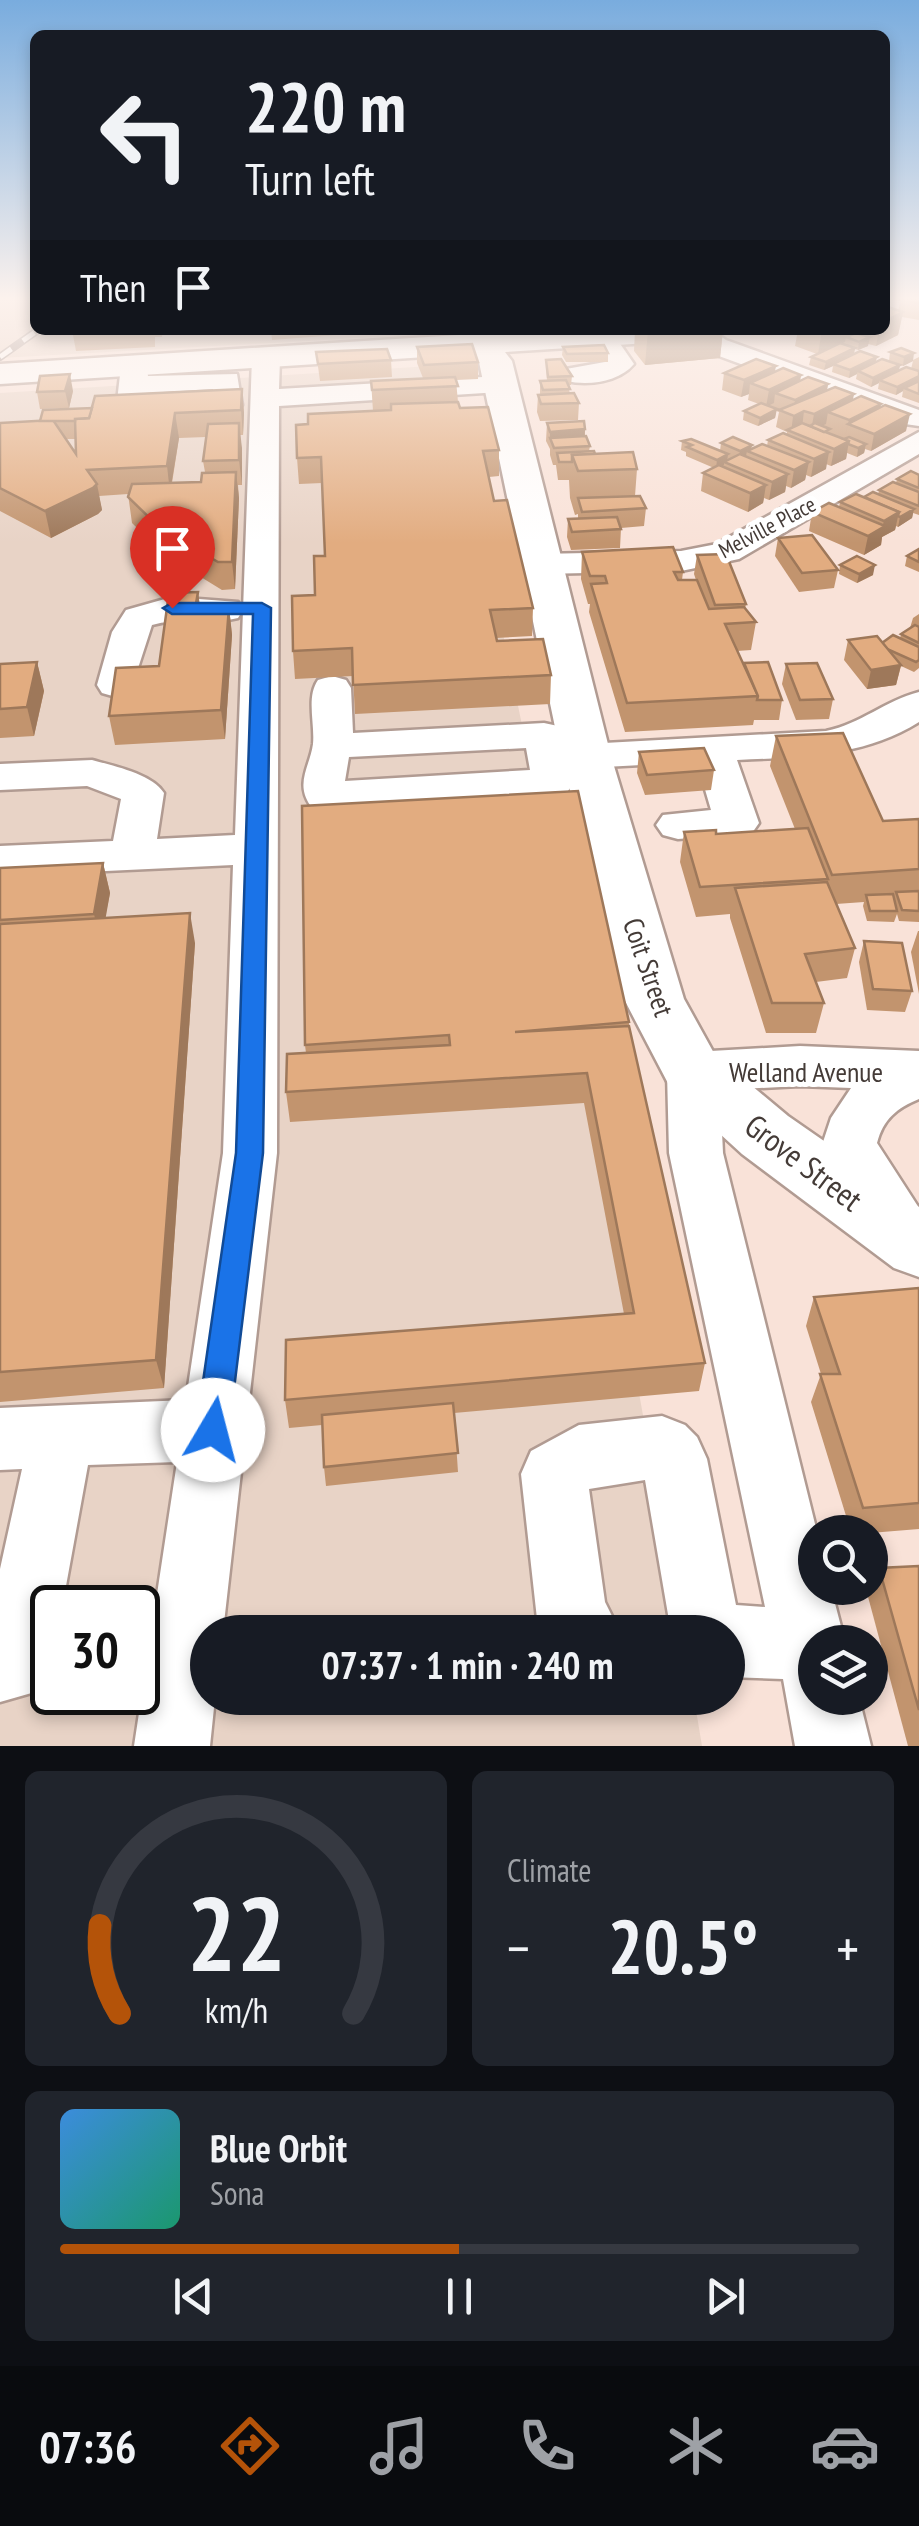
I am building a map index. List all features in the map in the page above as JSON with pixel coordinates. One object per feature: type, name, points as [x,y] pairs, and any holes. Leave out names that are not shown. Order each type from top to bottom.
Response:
[{"type":"main road","points":[[176,380],[256,391],[319,380]]},
{"type":"main road","name":"Coit Street","points":[[492,380],[586,756],[654,999],[693,1072]]},
{"type":"main road","name":"Grove Street","points":[[693,1072],[764,1135],[914,1243]]},
{"type":"street","points":[[133,380],[130,410],[256,391],[262,608],[250,1153],[172,1746]]},
{"type":"street","points":[[812,380],[919,419]]},
{"type":"street","name":"Melville Place","points":[[540,564],[681,561],[727,552],[919,442]]},
{"type":"street","points":[[116,685],[130,632],[139,618],[172,608],[262,608]]},
{"type":"street","points":[[258,773],[329,758],[332,688]]},
{"type":"street","points":[[586,756],[860,738],[887,727],[919,704]]},
{"type":"street","points":[[678,824],[737,822],[713,749]]},
{"type":"street","points":[[0,777],[92,773],[143,793],[132,855]]},
{"type":"street","points":[[0,862],[256,849]]},
{"type":"street","name":"Welland Avenue","points":[[693,1072],[800,1066],[919,1074]]},
{"type":"street","name":"Coit Street","points":[[693,1072],[696,1153],[805,1625]]},
{"type":"street","points":[[914,1243],[849,1144],[854,1119],[884,1090],[919,1074]]},
{"type":"street","points":[[0,1666],[16,1664],[31,1437],[213,1430]]},
{"type":"street","points":[[571,1615],[554,1474],[579,1457],[662,1447],[674,1459],[703,1615]]},
{"type":"street","points":[[745,1647],[798,1664]]},
{"type":"street","name":"Coit Street","points":[[826,1715],[833,1746]]},
{"type":"shaded area","points":[[200,380],[450,380],[577,989],[605,1204],[679,1615],[190,1615],[190,1715],[697,1715],[702,1746],[0,1746],[0,393]]},
{"type":"building","points":[[39,380],[68,380],[65,391],[37,392]]},
{"type":"building","points":[[456,380],[458,386],[372,390],[371,381]]},
{"type":"building","points":[[566,380],[570,389],[543,390],[540,381]]},
{"type":"building","points":[[756,380],[789,380],[769,390],[750,383]]},
{"type":"building","points":[[801,380],[828,384],[795,400],[775,393]]},
{"type":"building","points":[[880,380],[910,380],[897,387]]},
{"type":"building","points":[[919,381],[919,394],[904,388]]},
{"type":"building","points":[[835,387],[854,394],[814,414],[804,411],[794,416],[779,410]]},
{"type":"building","points":[[242,389],[241,410],[175,413],[167,466],[87,470],[97,484],[93,488],[45,511],[0,488],[0,423],[53,420],[76,454],[75,419],[89,418],[95,396]]},
{"type":"building","points":[[574,393],[579,403],[541,404],[538,395]]},
{"type":"building","points":[[861,396],[881,404],[849,420],[828,412]]},
{"type":"building","points":[[458,402],[460,408],[488,407],[499,450],[483,451],[494,501],[507,500],[533,608],[490,610],[497,641],[543,639],[551,675],[353,685],[352,648],[293,651],[292,596],[315,595],[314,556],[325,556],[321,457],[297,458],[296,425],[308,424],[308,414],[391,410],[391,404]]},
{"type":"building","points":[[761,403],[777,409],[760,418],[744,411]]},
{"type":"building","points":[[885,405],[910,414],[874,434],[848,424]]},
{"type":"building","points":[[92,408],[89,418],[40,421],[43,410]]},
{"type":"building","points":[[584,421],[585,429],[550,432],[547,423]]},
{"type":"building","points":[[239,423],[239,460],[203,461],[208,424]]},
{"type":"building","points":[[802,423],[849,441],[834,449],[787,430]]},
{"type":"building","points":[[815,423],[830,429],[824,432],[810,426]]},
{"type":"building","points":[[783,433],[829,452],[814,459],[768,440]]},
{"type":"building","points":[[586,436],[590,446],[554,448],[550,438]]},
{"type":"building","points":[[733,437],[752,445],[740,451],[721,443]]},
{"type":"building","points":[[849,437],[866,444],[858,448],[848,444],[844,439]]},
{"type":"building","points":[[691,439],[728,454],[717,460],[682,441]]},
{"type":"building","points":[[762,444],[809,462],[794,470],[747,451]]},
{"type":"building","points":[[633,452],[637,469],[578,471],[572,455]]},
{"type":"building","points":[[557,453],[595,454],[572,455],[572,462],[559,462]]},
{"type":"building","points":[[740,454],[788,474],[772,482],[724,462]]},
{"type":"building","points":[[719,465],[766,485],[750,493],[703,473]]},
{"type":"building","points":[[911,471],[919,475],[919,488],[897,479]]},
{"type":"building","points":[[236,472],[232,562],[218,562],[160,528],[128,497],[132,484],[201,482],[202,473]]},
{"type":"building","points":[[893,482],[919,492],[919,506],[879,490]]},
{"type":"building","points":[[873,492],[914,509],[900,517],[899,512],[864,497]]},
{"type":"building","points":[[856,494],[899,512],[884,521],[840,502]]},
{"type":"building","points":[[640,496],[646,508],[582,512],[578,498]]},
{"type":"building","points":[[829,503],[885,526],[868,536],[812,512]]},
{"type":"building","points":[[617,517],[621,529],[572,532],[568,519]]},
{"type":"building","points":[[812,535],[838,570],[802,573],[778,538]]},
{"type":"building","points":[[673,547],[683,572],[674,572],[678,580],[697,580],[709,609],[744,607],[756,622],[725,624],[758,696],[627,703],[591,584],[607,583],[605,576],[590,576],[582,552]]},
{"type":"building","points":[[919,549],[919,562],[907,556]]},
{"type":"building","points":[[726,554],[746,604],[715,605],[697,555]]},
{"type":"building","points":[[857,556],[875,565],[859,574],[840,565]]},
{"type":"building","points":[[198,592],[195,609],[229,607],[221,710],[109,716],[116,668],[159,666],[169,593]]},
{"type":"building","points":[[915,625],[919,627],[919,643],[901,634]]},
{"type":"building","points":[[893,635],[919,647],[919,660],[887,649],[882,643]]},
{"type":"building","points":[[877,636],[901,665],[871,670],[848,640]]},
{"type":"building","points":[[37,662],[27,707],[0,709],[0,664]]},
{"type":"building","points":[[768,662],[782,700],[757,700],[744,663]]},
{"type":"building","points":[[817,663],[833,699],[800,700],[786,664]]},
{"type":"building","points":[[843,733],[883,821],[919,819],[919,869],[832,875],[776,736]]},
{"type":"building","points":[[704,748],[714,770],[647,775],[639,752]]},
{"type":"building","points":[[578,791],[629,1022],[515,1032],[629,1026],[705,1363],[285,1400],[286,1340],[634,1313],[587,1073],[286,1092],[287,1054],[450,1045],[449,1035],[305,1045],[302,806]]},
{"type":"building","points":[[808,828],[828,879],[700,887],[684,832],[716,830],[716,834]]},
{"type":"building","points":[[103,863],[94,914],[0,920],[0,868]]},
{"type":"building","points":[[827,882],[855,948],[805,954],[824,1003],[772,1003],[735,888]]},
{"type":"building","points":[[919,891],[919,911],[902,910],[896,892]]},
{"type":"building","points":[[893,894],[897,911],[870,911],[866,895]]},
{"type":"building","points":[[190,913],[156,1360],[0,1372],[0,924]]},
{"type":"building","points":[[864,941],[902,943],[912,991],[873,989]]},
{"type":"building","points":[[919,1288],[919,1503],[863,1508],[820,1374],[840,1374],[814,1297]]},
{"type":"building","points":[[453,1403],[458,1453],[324,1467],[322,1415]]},
{"type":"building","points":[[919,1566],[919,1710],[888,1600],[888,1568]]},
{"type":"route","points":[[172,608],[262,608],[250,1153],[213,1430]]}]
